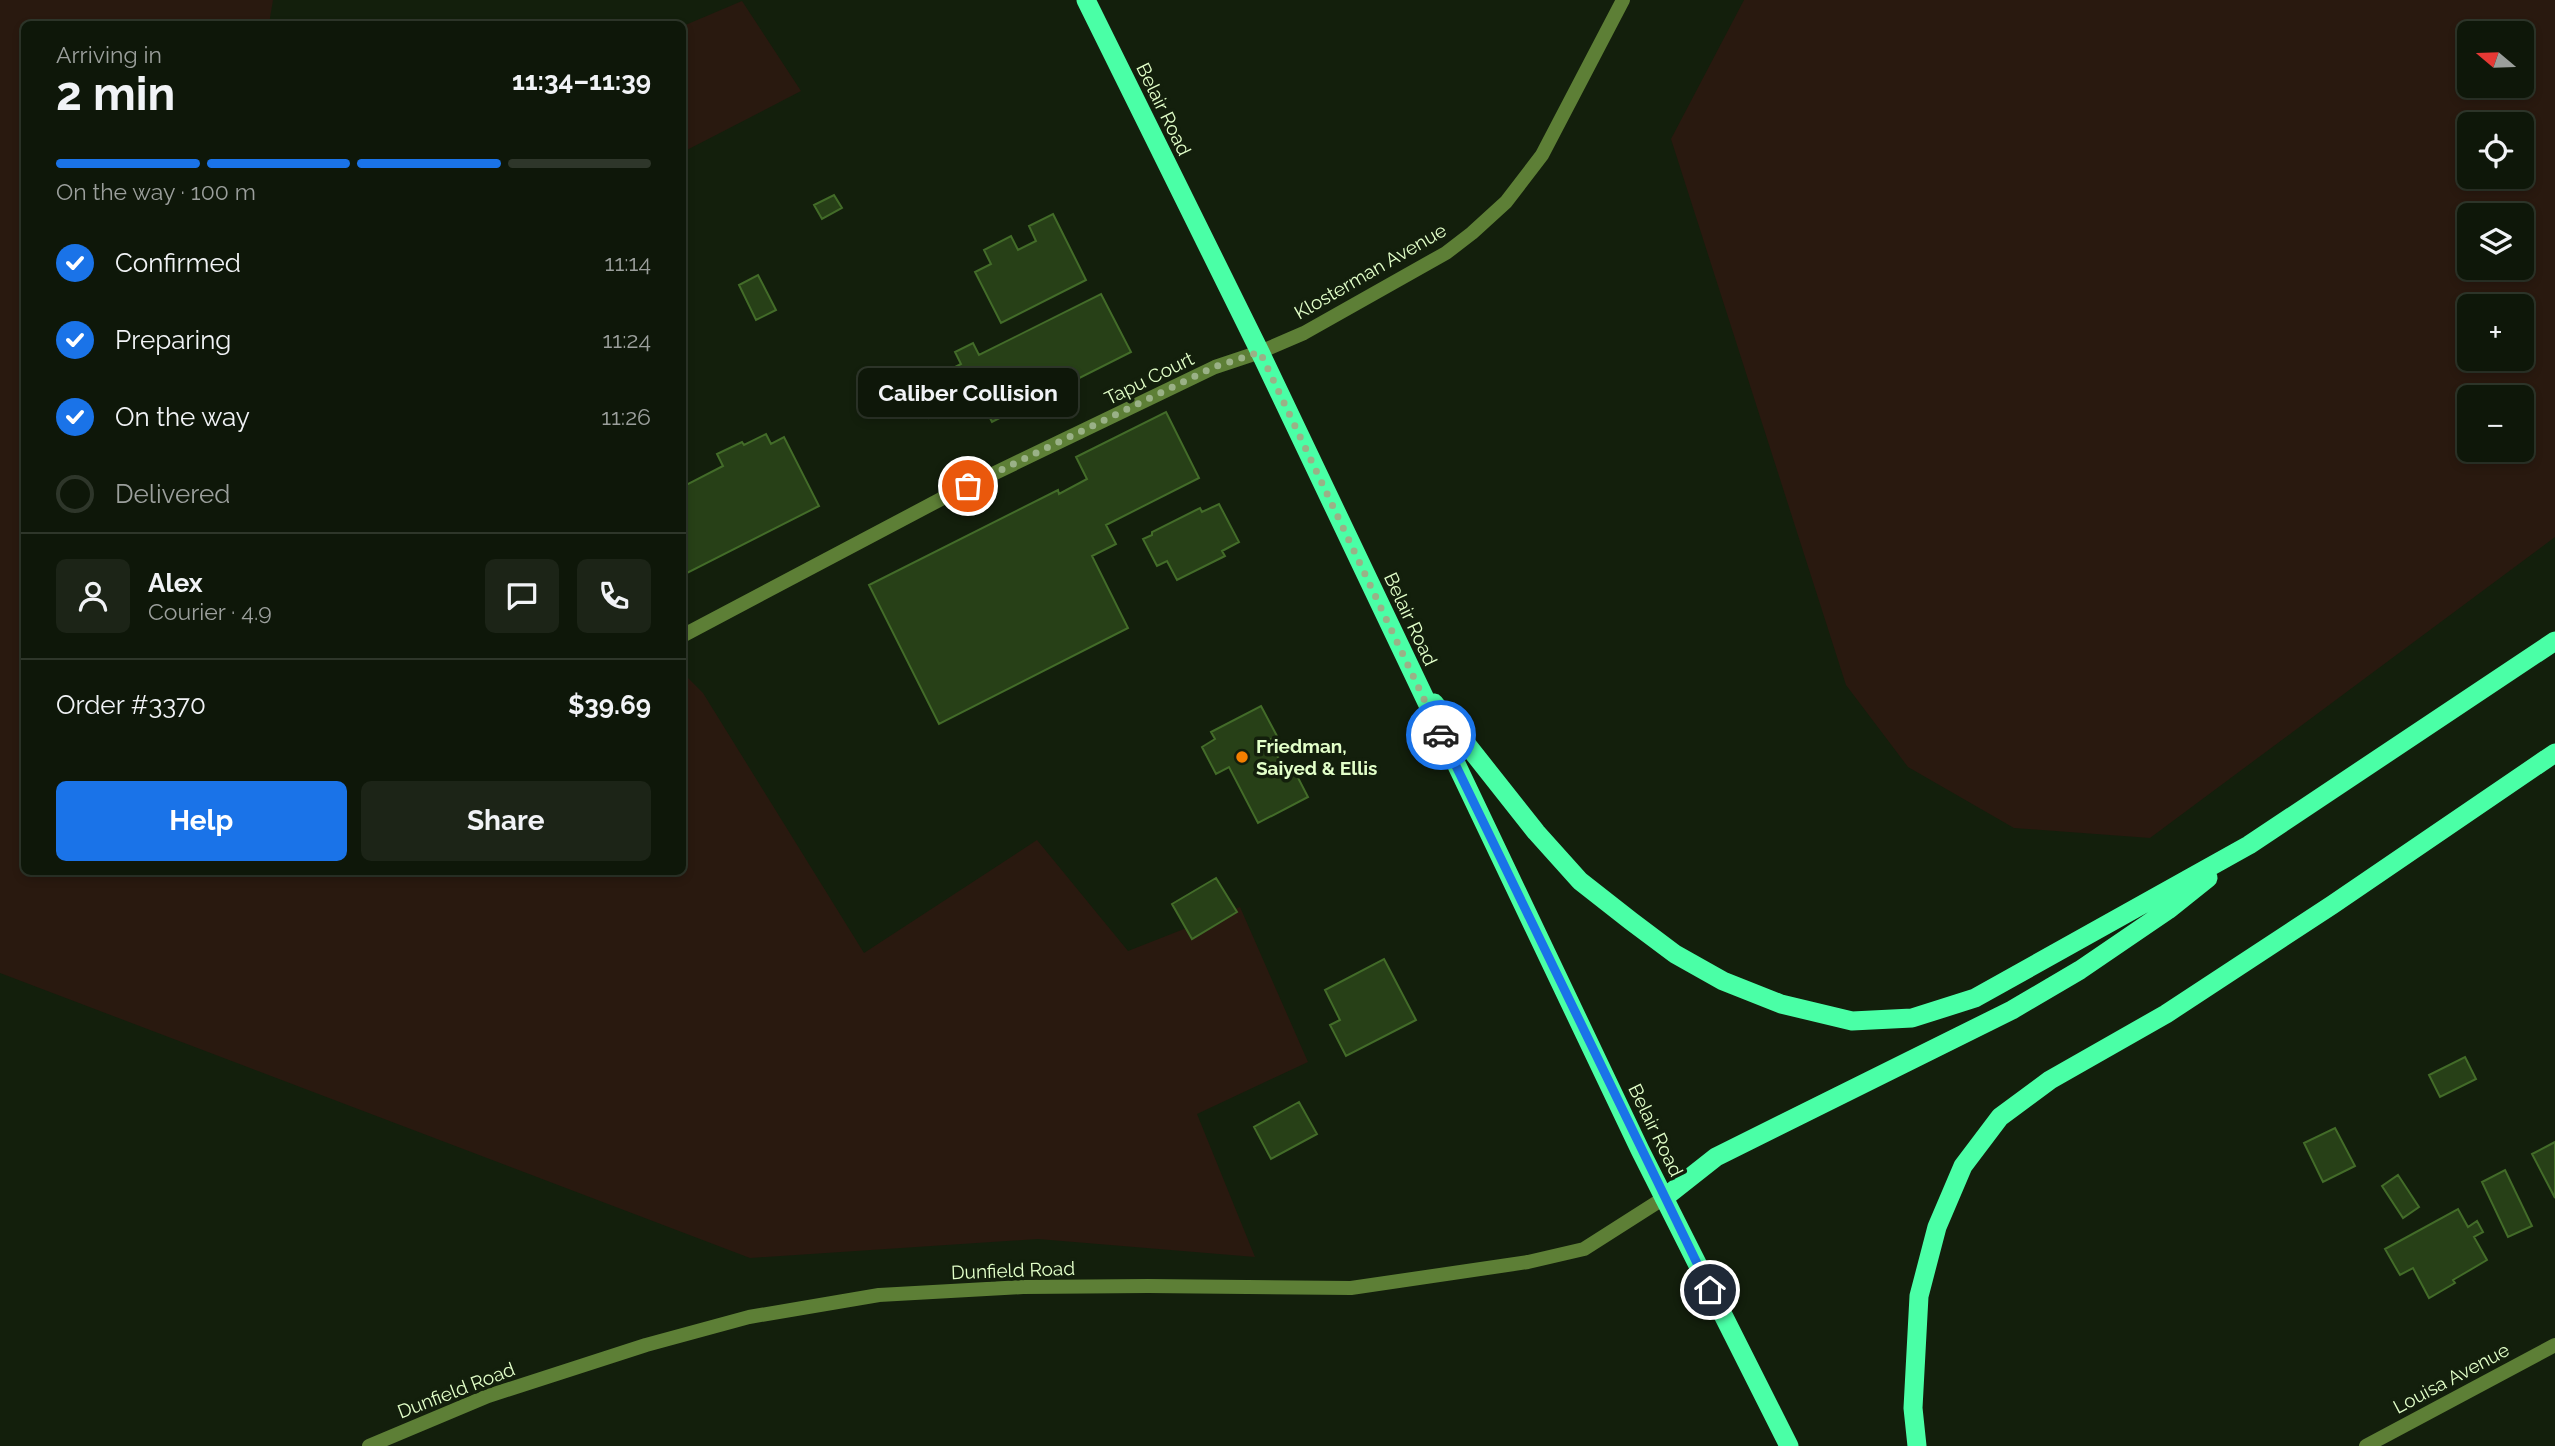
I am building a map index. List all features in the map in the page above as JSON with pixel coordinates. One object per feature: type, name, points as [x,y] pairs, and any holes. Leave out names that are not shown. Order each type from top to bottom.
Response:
[{"type":"highway","name":"Belair Road","points":[[1086,0],[1260,352],[1413,678],[1664,1198],[1789,1446]]},
{"type":"highway","points":[[1413,678],[1536,832],[1580,881],[1621,914],[1675,954],[1723,981],[1782,1004],[1852,1021],[1912,1017],[1975,998],[2249,845],[2555,642]]},
{"type":"highway","points":[[1917,1446],[1913,1408],[1919,1296],[1937,1227],[1963,1166],[2000,1117],[2050,1080],[2166,1014],[2310,920],[2555,753]]},
{"type":"highway","points":[[1664,1198],[1716,1157],[2012,1010],[2080,970],[2168,910],[2249,845]]},
{"type":"street","name":"Klosterman Avenue","points":[[1260,352],[1304,333],[1446,253],[1506,202],[1542,155],[1623,0]]},
{"type":"street","name":"Tapu Court","points":[[686,634],[943,498],[1214,367],[1260,352]]},
{"type":"street","name":"Dunfield Road","points":[[369,1446],[499,1392],[646,1345],[750,1317],[879,1295],[1023,1287],[1351,1288],[1528,1262],[1584,1249],[1664,1198]]},
{"type":"street","name":"Louisa Avenue","points":[[2366,1446],[2555,1345]]},
{"type":"shaded area","points":[[0,0],[273,0],[270,21],[21,21],[21,875],[686,875],[686,676],[703,693],[864,953],[1037,840],[1128,951],[1240,907],[1308,1062],[1197,1114],[1255,1257],[1038,1239],[750,1258],[0,973]]},
{"type":"shaded area","points":[[1744,0],[2555,0],[2555,537],[2150,838],[2014,828],[1908,767],[1846,685],[1671,139]]},
{"type":"shaded area","points":[[742,1],[801,91],[686,150],[686,25]]},
{"type":"building","points":[[834,195],[842,208],[822,219],[814,205]]},
{"type":"building","points":[[1053,214],[1086,280],[1001,323],[975,272],[991,264],[984,250],[1011,236],[1018,250],[1036,241],[1029,226]]},
{"type":"building","points":[[758,275],[776,310],[756,320],[739,285]]},
{"type":"building","points":[[1101,294],[1131,352],[992,422],[977,393],[929,418],[916,387],[961,364],[955,352],[973,343],[979,355]]},
{"type":"building","points":[[1166,412],[1199,478],[1106,525],[1116,544],[1092,556],[1128,628],[939,724],[869,585],[1058,490],[1059,494],[1087,479],[1076,457]]},
{"type":"building","points":[[766,434],[771,444],[784,437],[819,506],[686,573],[686,485],[723,466],[717,454],[742,442],[744,445]]},
{"type":"building","points":[[1219,504],[1239,542],[1222,551],[1225,556],[1177,580],[1167,561],[1157,566],[1143,539],[1200,508],[1202,512]]},
{"type":"building","name":"Friedman, Saiyed & Ellis","points":[[1261,706],[1277,736],[1269,740],[1285,771],[1293,768],[1308,797],[1258,823],[1229,767],[1216,774],[1202,747],[1215,739],[1211,732]]},
{"type":"building","points":[[1216,878],[1237,912],[1192,939],[1172,904]]},
{"type":"building","points":[[1384,959],[1416,1020],[1346,1056],[1330,1025],[1340,1020],[1325,990]]},
{"type":"building","points":[[2465,1057],[2476,1079],[2440,1097],[2429,1075]]},
{"type":"building","points":[[1299,1102],[1317,1134],[1271,1159],[1254,1127]]},
{"type":"building","points":[[2335,1128],[2355,1166],[2323,1182],[2304,1143]]},
{"type":"building","points":[[2555,1142],[2555,1198],[2532,1154]]},
{"type":"building","points":[[2505,1170],[2532,1226],[2508,1237],[2482,1182]]},
{"type":"building","points":[[2398,1175],[2419,1207],[2403,1218],[2382,1186]]},
{"type":"building","points":[[2458,1209],[2468,1227],[2477,1221],[2483,1232],[2474,1237],[2487,1260],[2429,1298],[2413,1268],[2400,1275],[2385,1249]]},
{"type":"way so far","points":[[968,486],[1214,367],[1260,352],[1441,735]]},
{"type":"place","name":"Caliber Collision","points":[[968,486]]},
{"type":"place","name":"Friedman, Saiyed & Ellis","points":[[1242,757]]},
{"type":"route","points":[[1441,735],[1710,1290]]}]
